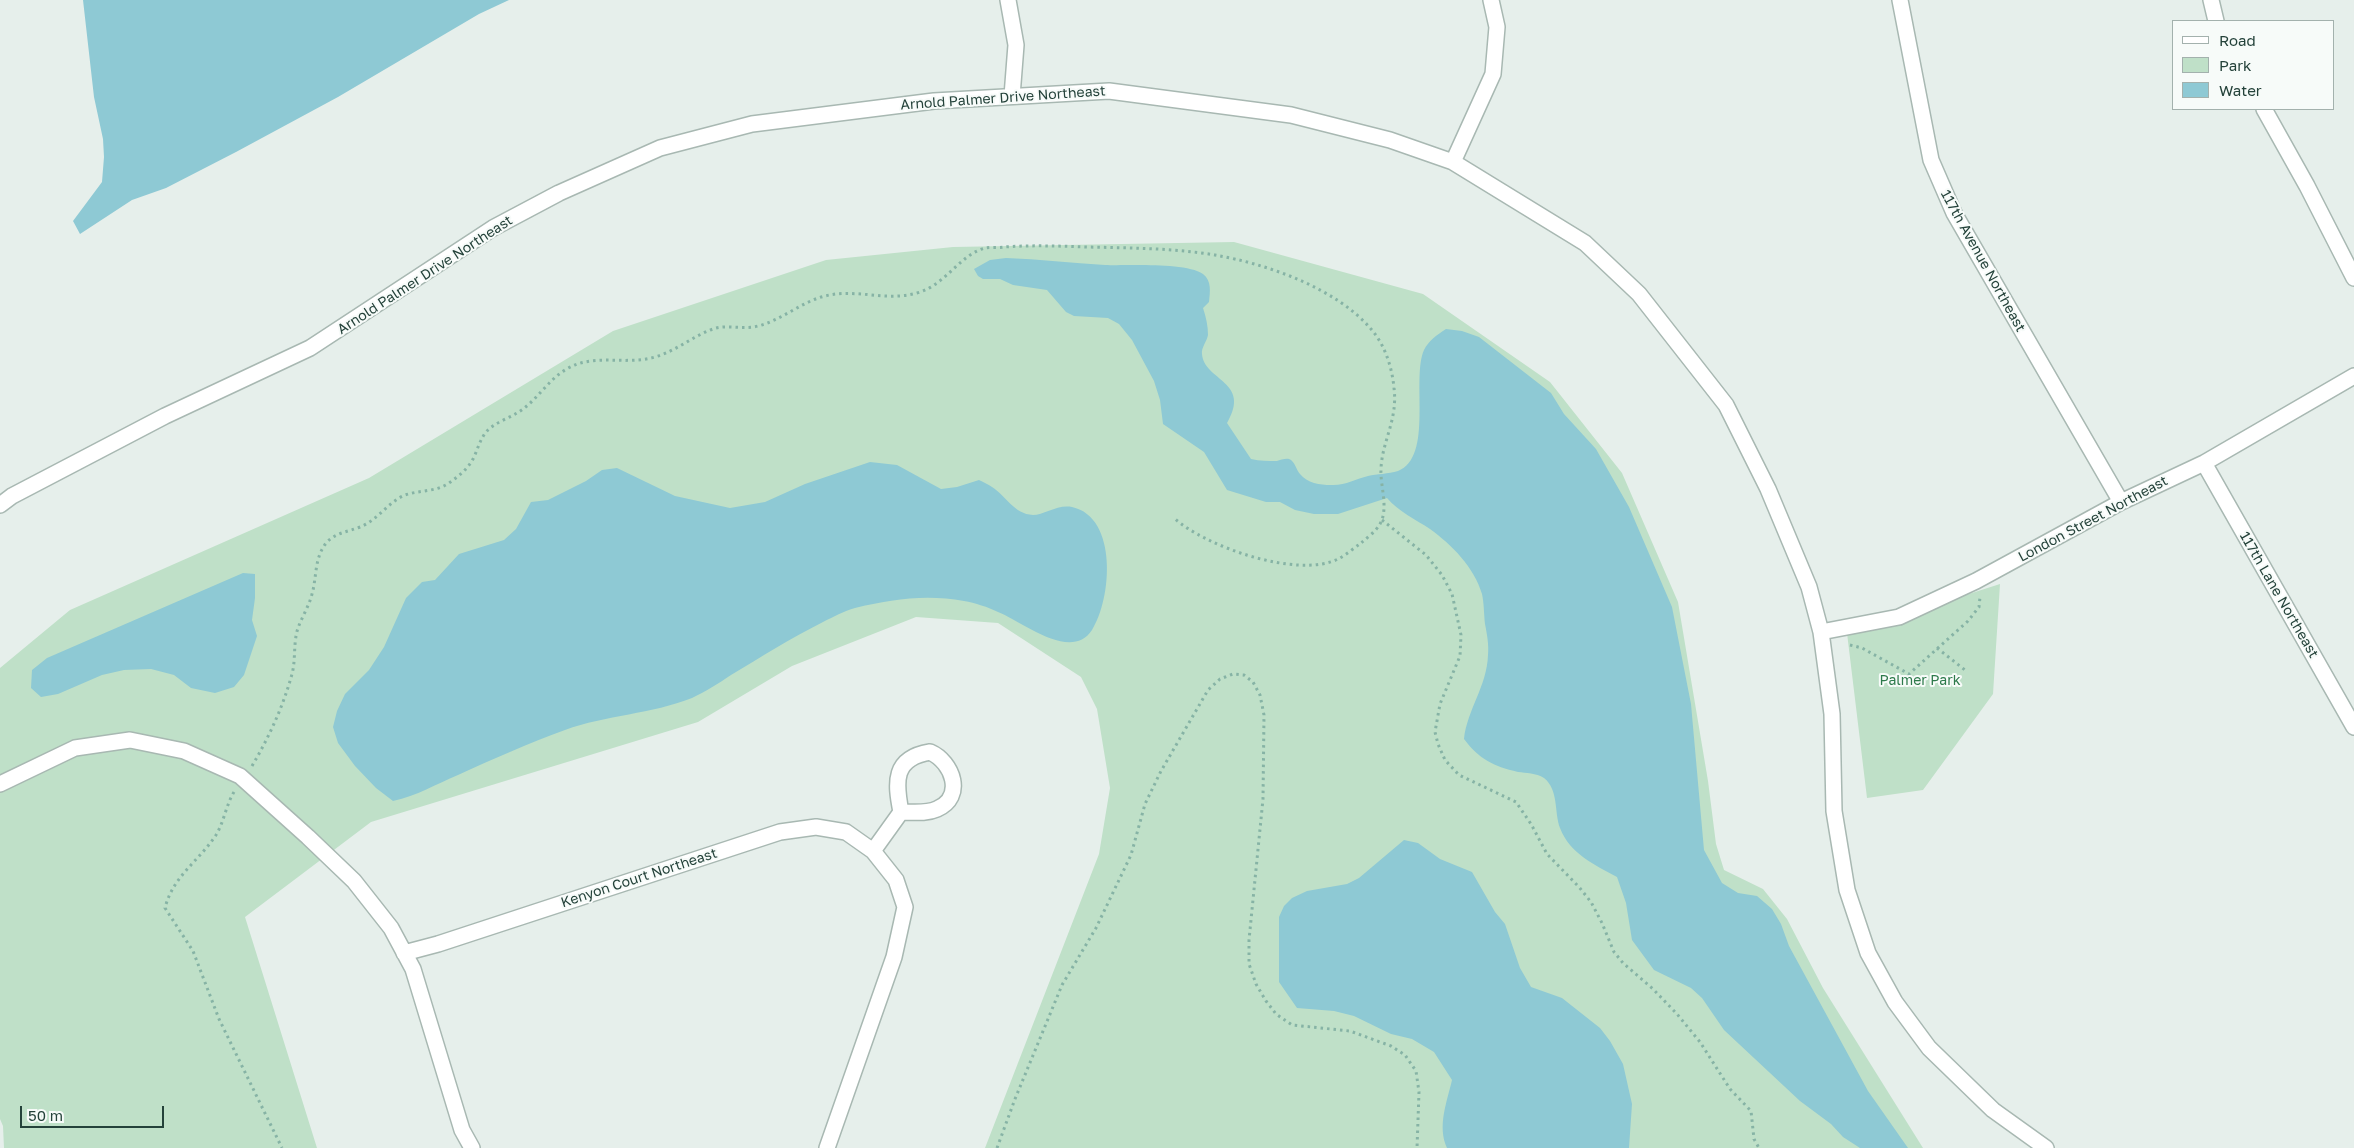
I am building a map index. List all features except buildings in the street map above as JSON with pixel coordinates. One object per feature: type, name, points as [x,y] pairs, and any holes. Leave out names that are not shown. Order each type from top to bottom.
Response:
[{"type":"street","points":[[1008,0],[1016,46],[1012,96]]},
{"type":"street","points":[[1453,162],[1493,74],[1497,27],[1491,0]]},
{"type":"street","name":"117th Avenue Northeast","points":[[1900,0],[1931,160],[1954,213],[2120,502]]},
{"type":"street","points":[[2211,0],[2216,20]]},
{"type":"street","name":"Arnold Palmer Drive Northeast","points":[[0,505],[12,496],[164,416],[310,348],[493,228],[559,194],[660,148],[752,124],[934,101],[1109,91],[1291,115],[1390,140],[1453,162],[1585,243],[1639,294],[1726,405],[1768,489],[1809,587],[1820,632],[1832,714],[1834,811],[1847,890],[1868,953],[1895,1002],[1929,1048],[1993,1110],[2046,1148]]},
{"type":"street","points":[[2265,110],[2307,186],[2354,278]]},
{"type":"street","name":"London Street Northeast","points":[[1820,632],[1899,617],[1981,578],[2120,502],[2204,462],[2354,376]]},
{"type":"street","name":"117th Lane Northeast","points":[[2204,462],[2354,727]]},
{"type":"street","points":[[0,784],[75,748],[130,740],[184,751],[243,780],[308,837],[354,881],[391,928],[413,970],[462,1130],[472,1148]]},
{"type":"street","points":[[873,851],[901,812],[897,774],[904,764],[919,754],[930,752],[940,756],[947,763],[954,792],[947,802],[936,809],[921,812],[901,812]]},
{"type":"street","name":"Kenyon Court Northeast","points":[[404,953],[448,941],[780,832],[816,827],[846,832],[873,851],[896,880],[905,907],[894,957],[827,1148]]},
{"type":"path","points":[[282,1148],[219,1018],[193,951],[165,908],[169,893],[182,874],[216,835],[231,797],[243,780],[278,719],[296,659],[295,644],[298,628],[314,591],[318,556],[328,541],[343,532],[362,526],[394,501],[409,494],[444,486],[473,462],[479,444],[488,428],[520,412],[565,370],[583,362],[600,359],[639,361],[660,356],[719,327],[740,328],[760,326],[810,301],[829,294],[900,297],[922,292],[940,283],[967,258],[984,248],[1047,245],[1129,247],[1212,254],[1247,261],[1276,271],[1312,286],[1338,300],[1356,313],[1374,331],[1385,349],[1392,371],[1395,393],[1394,415],[1381,472],[1383,502],[1380,524],[1366,538],[1336,561],[1316,565],[1276,563],[1253,557],[1202,537],[1174,518]]},
{"type":"path","points":[[1382,520],[1426,555],[1442,575],[1452,594],[1460,635],[1460,656],[1440,704],[1435,732],[1445,760],[1459,775],[1516,802],[1531,824],[1546,854],[1579,887],[1591,902],[1614,952],[1623,963],[1653,989],[1677,1014],[1700,1042],[1730,1089],[1751,1111],[1754,1139],[1759,1148]]},
{"type":"path","points":[[1842,628],[1846,644],[1862,648],[1909,674],[1979,607],[1981,578]]},
{"type":"path","points":[[1937,648],[1965,670]]},
{"type":"path","points":[[998,1148],[1015,1099],[1062,985],[1096,928],[1131,855],[1145,804],[1161,771],[1208,690],[1220,679],[1233,674],[1244,675],[1253,682],[1260,695],[1264,715],[1263,799],[1249,940],[1250,964],[1256,984],[1276,1014],[1292,1025],[1350,1031],[1391,1046],[1405,1055],[1416,1071],[1419,1092],[1417,1148]]},
{"type":"green space","points":[[1234,242],[1423,294],[1550,382],[1622,473],[1678,602],[1708,781],[1716,844],[1724,870],[1763,889],[1787,919],[1823,988],[1923,1148],[985,1148],[1099,854],[1110,788],[1097,709],[1081,677],[998,623],[916,617],[792,666],[698,722],[371,822],[245,917],[317,1148],[4,1148],[3,1126],[0,1119],[0,668],[70,610],[369,478],[613,331],[826,260],[953,247]]},
{"type":"green space","name":"Palmer Park","points":[[2000,584],[1993,694],[1923,790],[1867,798],[1847,633]]},
{"type":"water","points":[[83,0],[509,0],[479,14],[338,97],[236,152],[166,188],[132,200],[80,234],[73,221],[102,182],[104,157],[103,139],[94,97]]},
{"type":"water","points":[[1006,258],[1105,265],[1170,266],[1195,270],[1203,274],[1208,280],[1210,291],[1209,302],[1203,308],[1208,335],[1202,349],[1202,354],[1210,370],[1231,390],[1234,398],[1233,409],[1227,423],[1251,459],[1277,461],[1289,459],[1306,480],[1314,483],[1327,485],[1341,484],[1368,476],[1398,471],[1409,463],[1419,434],[1420,379],[1424,350],[1437,335],[1446,329],[1462,331],[1479,337],[1551,393],[1564,414],[1596,449],[1629,507],[1672,607],[1691,704],[1704,850],[1722,883],[1738,893],[1757,896],[1772,909],[1781,924],[1789,946],[1868,1091],[1908,1148],[1860,1148],[1843,1137],[1831,1124],[1800,1101],[1724,1030],[1702,998],[1691,988],[1654,970],[1632,940],[1626,903],[1617,877],[1584,858],[1564,837],[1558,822],[1554,795],[1549,783],[1538,775],[1518,772],[1487,761],[1475,752],[1464,739],[1469,718],[1481,688],[1487,666],[1488,647],[1482,594],[1474,575],[1454,549],[1387,498],[1338,514],[1314,514],[1295,510],[1280,502],[1266,502],[1227,490],[1204,452],[1163,424],[1160,400],[1154,381],[1132,340],[1119,324],[1108,318],[1074,316],[1066,312],[1047,290],[1013,285],[1000,279],[983,279],[978,276],[974,269],[990,260]]},
{"type":"water","points":[[870,462],[897,465],[941,489],[957,487],[979,480],[992,487],[1015,508],[1026,514],[1037,515],[1067,506],[1087,514],[1097,526],[1104,542],[1107,561],[1104,599],[1092,630],[1083,639],[1072,642],[1060,641],[1033,631],[990,608],[950,599],[909,598],[855,608],[799,634],[692,698],[661,708],[597,721],[565,730],[511,751],[418,793],[393,801],[376,788],[355,766],[338,743],[333,727],[337,711],[345,694],[369,670],[384,647],[406,598],[422,582],[435,580],[459,554],[504,540],[516,529],[531,502],[548,500],[586,481],[602,470],[617,468],[675,496],[730,508],[765,502],[805,484]]},
{"type":"water","points":[[243,573],[255,574],[255,598],[252,620],[257,636],[244,675],[234,687],[215,693],[191,688],[174,675],[151,669],[124,670],[102,675],[58,694],[41,697],[31,688],[32,670],[47,658]]},
{"type":"water","points":[[1404,840],[1418,843],[1440,859],[1472,872],[1495,912],[1505,924],[1520,968],[1531,987],[1562,998],[1600,1028],[1610,1041],[1623,1064],[1632,1104],[1629,1148],[1447,1148],[1444,1140],[1443,1123],[1452,1080],[1434,1052],[1412,1039],[1391,1034],[1354,1016],[1334,1011],[1297,1008],[1279,982],[1279,917],[1284,906],[1292,898],[1307,891],[1347,884],[1359,878]]}]
